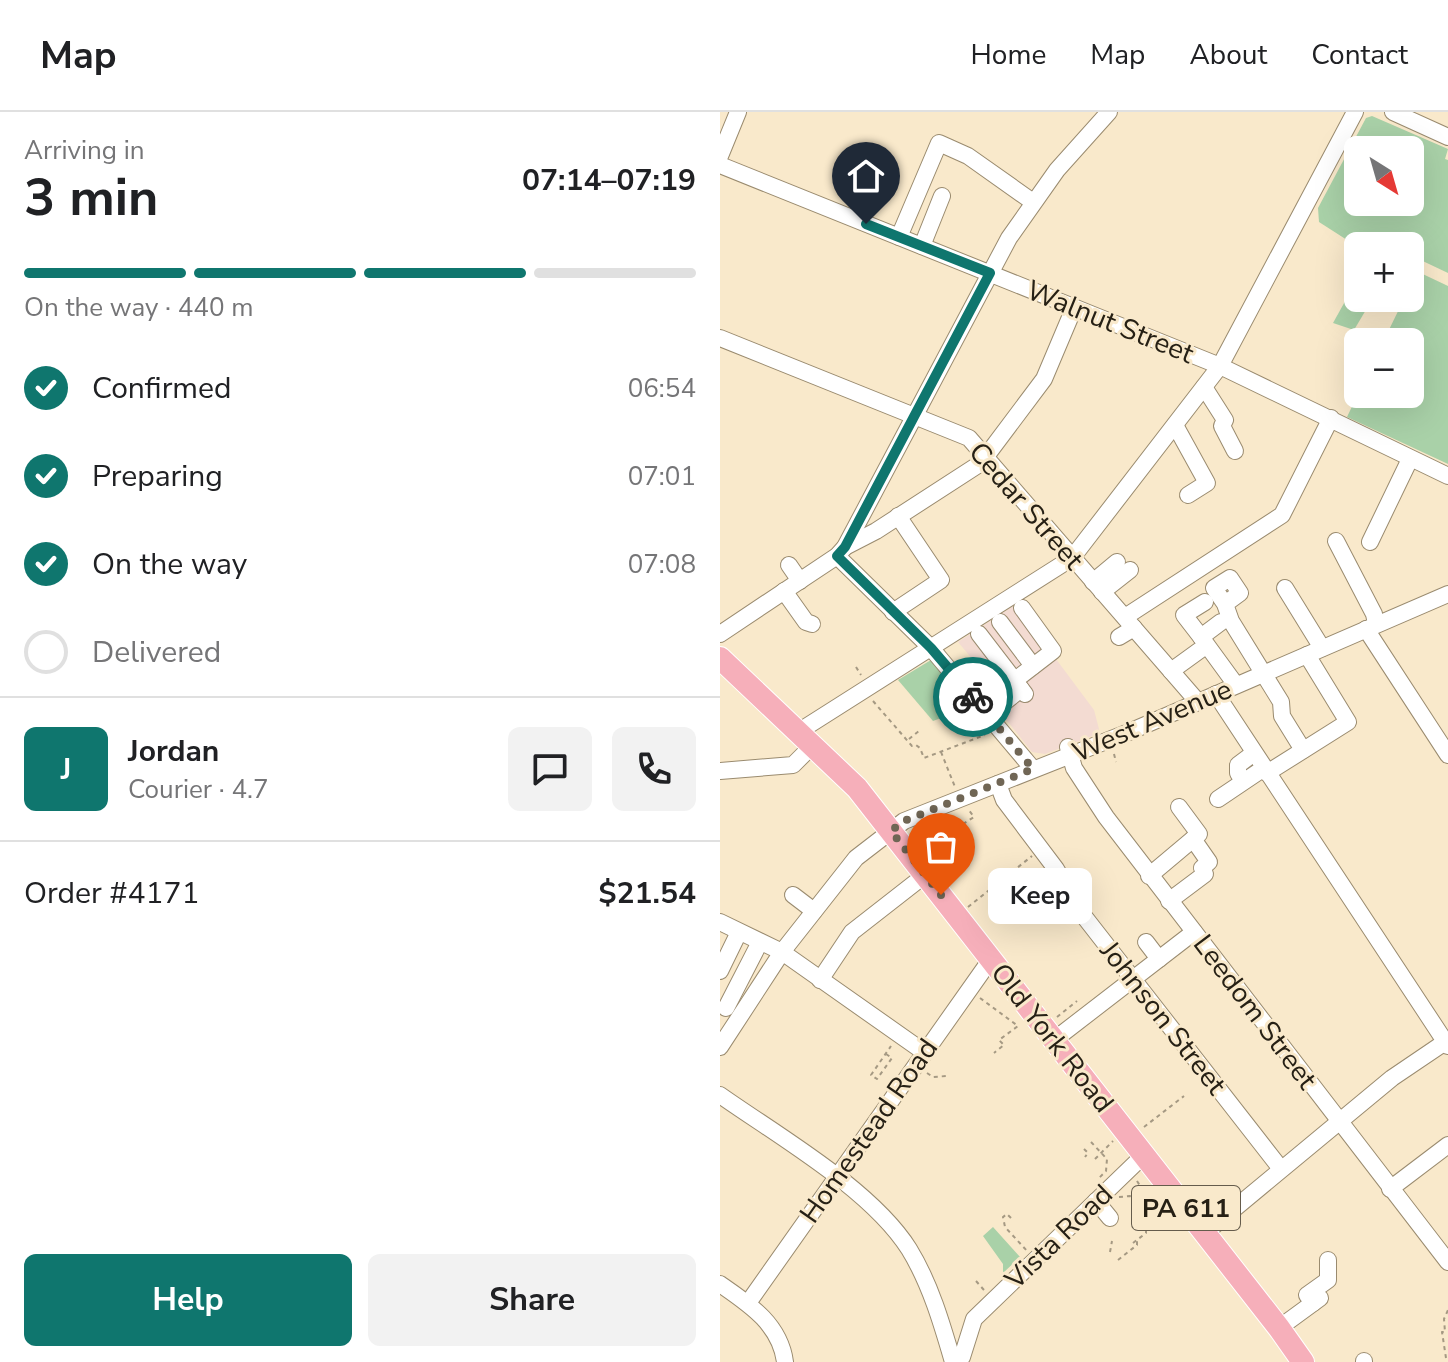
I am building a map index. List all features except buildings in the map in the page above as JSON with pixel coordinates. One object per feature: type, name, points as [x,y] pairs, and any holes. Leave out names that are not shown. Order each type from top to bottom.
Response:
[{"type":"highway","name":"Old York Road","points":[[723,666],[857,788],[991,959],[1054,1030],[1141,1164],[1205,1233],[1279,1328],[1299,1360]]},
{"type":"street","points":[[720,156],[738,112]]},
{"type":"street","points":[[841,551],[889,475],[915,416],[990,273],[1033,202],[1075,148],[1109,112]]},
{"type":"street","points":[[720,771],[778,772],[793,765],[805,739],[878,681],[1072,558],[1220,366],[1355,112]]},
{"type":"street","points":[[1393,112],[1448,137]]},
{"type":"street","points":[[899,237],[939,143],[968,156],[1033,202]]},
{"type":"street","name":"Walnut Street","points":[[720,165],[1220,366],[1448,476]]},
{"type":"street","points":[[922,246],[936,221],[942,196]]},
{"type":"street","points":[[720,634],[773,608],[784,591],[841,551],[879,537],[925,493],[981,463],[1044,379],[1074,308]]},
{"type":"street","name":"Cedar Street","points":[[720,338],[969,438],[1198,702]]},
{"type":"street","points":[[1204,387],[1225,420],[1222,426],[1235,451]]},
{"type":"street","points":[[1119,637],[1130,623],[1282,515],[1331,418]]},
{"type":"street","points":[[1175,425],[1207,483],[1188,495]]},
{"type":"street","points":[[1370,542],[1410,459]]},
{"type":"street","points":[[887,610],[941,580],[935,561],[898,516]]},
{"type":"street","points":[[1336,541],[1374,614],[1371,626],[1448,755]]},
{"type":"street","points":[[841,551],[865,590],[931,648],[1033,769]]},
{"type":"street","points":[[789,565],[800,581]]},
{"type":"street","points":[[1098,587],[1123,566]]},
{"type":"street","points":[[1218,799],[1243,781],[1348,722],[1285,588]]},
{"type":"street","points":[[784,591],[806,622],[812,624]]},
{"type":"street","name":"West Avenue","points":[[720,1047],[782,952],[810,922],[856,858],[904,821],[998,784],[1068,751],[1198,702],[1448,594]]},
{"type":"street","points":[[1205,602],[1184,615],[1200,644],[1236,685]]},
{"type":"street","points":[[1225,604],[1231,621],[1281,702],[1282,716],[1303,750]]},
{"type":"street","points":[[989,718],[1020,688],[1033,666],[1053,651],[1022,608]]},
{"type":"street","points":[[1000,622],[1033,666]]},
{"type":"street","points":[[1171,671],[1221,622]]},
{"type":"street","points":[[979,634],[1020,688]]},
{"type":"street","points":[[1205,1233],[1392,1078],[1447,1043],[1216,694]]},
{"type":"street","name":"Leedom Street","points":[[1068,751],[1088,797],[1395,1199],[1448,1262]]},
{"type":"street","points":[[1243,781],[1238,765],[1254,753]]},
{"type":"street","name":"Johnson Street","points":[[998,784],[1004,800],[1036,841],[1076,912],[1104,942],[1281,1169]]},
{"type":"street","points":[[1169,901],[1205,874],[1202,868],[1209,862],[1179,807]]},
{"type":"street","points":[[1149,876],[1196,837]]},
{"type":"street","points":[[820,980],[852,932],[925,875]]},
{"type":"street","points":[[793,895],[810,922]]},
{"type":"street","points":[[720,922],[807,964],[820,980],[924,1052]]},
{"type":"street","points":[[720,971],[739,932]]},
{"type":"street","points":[[1054,1030],[1133,979],[1194,932]]},
{"type":"street","points":[[726,1008],[760,942]]},
{"type":"street","points":[[1146,942],[1159,959]]},
{"type":"street","name":"Homestead Road","points":[[748,1303],[991,959]]},
{"type":"street","points":[[720,1095],[837,1177],[879,1213],[908,1248],[925,1280],[955,1362]]},
{"type":"street","points":[[1395,1199],[1448,1145]]},
{"type":"street","name":"Vista Road","points":[[955,1362],[962,1357],[974,1319],[1096,1201],[1141,1164]]},
{"type":"street","points":[[1096,1201],[1110,1218]]},
{"type":"street","points":[[1279,1328],[1309,1304],[1307,1295],[1328,1280],[1328,1260]]},
{"type":"street","points":[[720,1284],[762,1315],[776,1334],[785,1362]]},
{"type":"street","points":[[942,1324],[974,1319]]},
{"type":"path","points":[[856,667],[878,681]]},
{"type":"path","points":[[869,697],[912,746],[920,748],[924,758],[941,752],[989,718]]},
{"type":"path","points":[[907,741],[920,730]]},
{"type":"path","points":[[1112,749],[1116,762]]},
{"type":"path","points":[[941,752],[957,791]]},
{"type":"path","points":[[963,824],[974,817],[965,805]]},
{"type":"path","points":[[967,925],[1036,841]]},
{"type":"path","points":[[976,995],[1018,1026],[999,1040],[1004,1045],[994,1053]]},
{"type":"path","points":[[1054,1030],[1077,1001]]},
{"type":"path","points":[[886,1054],[892,1058],[877,1079],[871,1075],[886,1054],[895,1031]]},
{"type":"path","points":[[923,1070],[933,1077],[947,1076]]},
{"type":"path","points":[[1139,1131],[1184,1096]]},
{"type":"path","points":[[1095,1159],[1114,1141]]},
{"type":"path","points":[[1091,1142],[1107,1159],[1106,1171],[1098,1179]]},
{"type":"path","points":[[1084,1149],[1088,1153],[1085,1157]]},
{"type":"path","points":[[1141,1164],[1137,1184],[1149,1200],[1146,1206],[1173,1211]]},
{"type":"path","points":[[1114,1197],[1130,1196],[1138,1203]]},
{"type":"path","points":[[1011,1218],[1007,1214],[1003,1217],[1005,1227],[1030,1254]]},
{"type":"path","points":[[1133,1243],[1146,1233],[1146,1215]]},
{"type":"path","points":[[1118,1260],[1137,1245],[1137,1240]]},
{"type":"path","points":[[1110,1252],[1112,1241]]},
{"type":"path","points":[[976,1281],[988,1294]]},
{"type":"path","points":[[1446,1358],[1442,1332],[1445,1332],[1444,1319],[1448,1310]]},
{"type":"shaded area","points":[[1024,599],[1060,652],[1056,659],[1094,710],[1100,733],[1045,754],[1032,752],[988,697],[1005,683],[997,673],[989,679],[958,642]]},
{"type":"green space","points":[[1372,116],[1418,136],[1356,136],[1366,118]]},
{"type":"green space","points":[[1424,139],[1448,149],[1445,159],[1448,160],[1448,273],[1424,262],[1424,232],[1344,232],[1344,238],[1319,222],[1318,208],[1344,159],[1344,216],[1424,216]]},
{"type":"green space","points":[[1424,275],[1448,286],[1448,464],[1347,417],[1351,408],[1424,408],[1424,328],[1390,328],[1398,312],[1424,312]]},
{"type":"green space","points":[[1344,303],[1344,312],[1365,312],[1355,328],[1333,323]]},
{"type":"green space","points":[[931,660],[973,706],[933,721],[898,680]]},
{"type":"green space","points":[[993,1227],[1020,1257],[1003,1273],[1003,1264],[983,1236]]},
{"type":"way so far","points":[[941,895],[891,831],[904,821],[1033,769],[973,697]]},
{"type":"place","name":"Keep","points":[[941,895]]},
{"type":"route","points":[[866,224],[990,273],[845,547],[837,556],[931,648],[973,697]]}]
